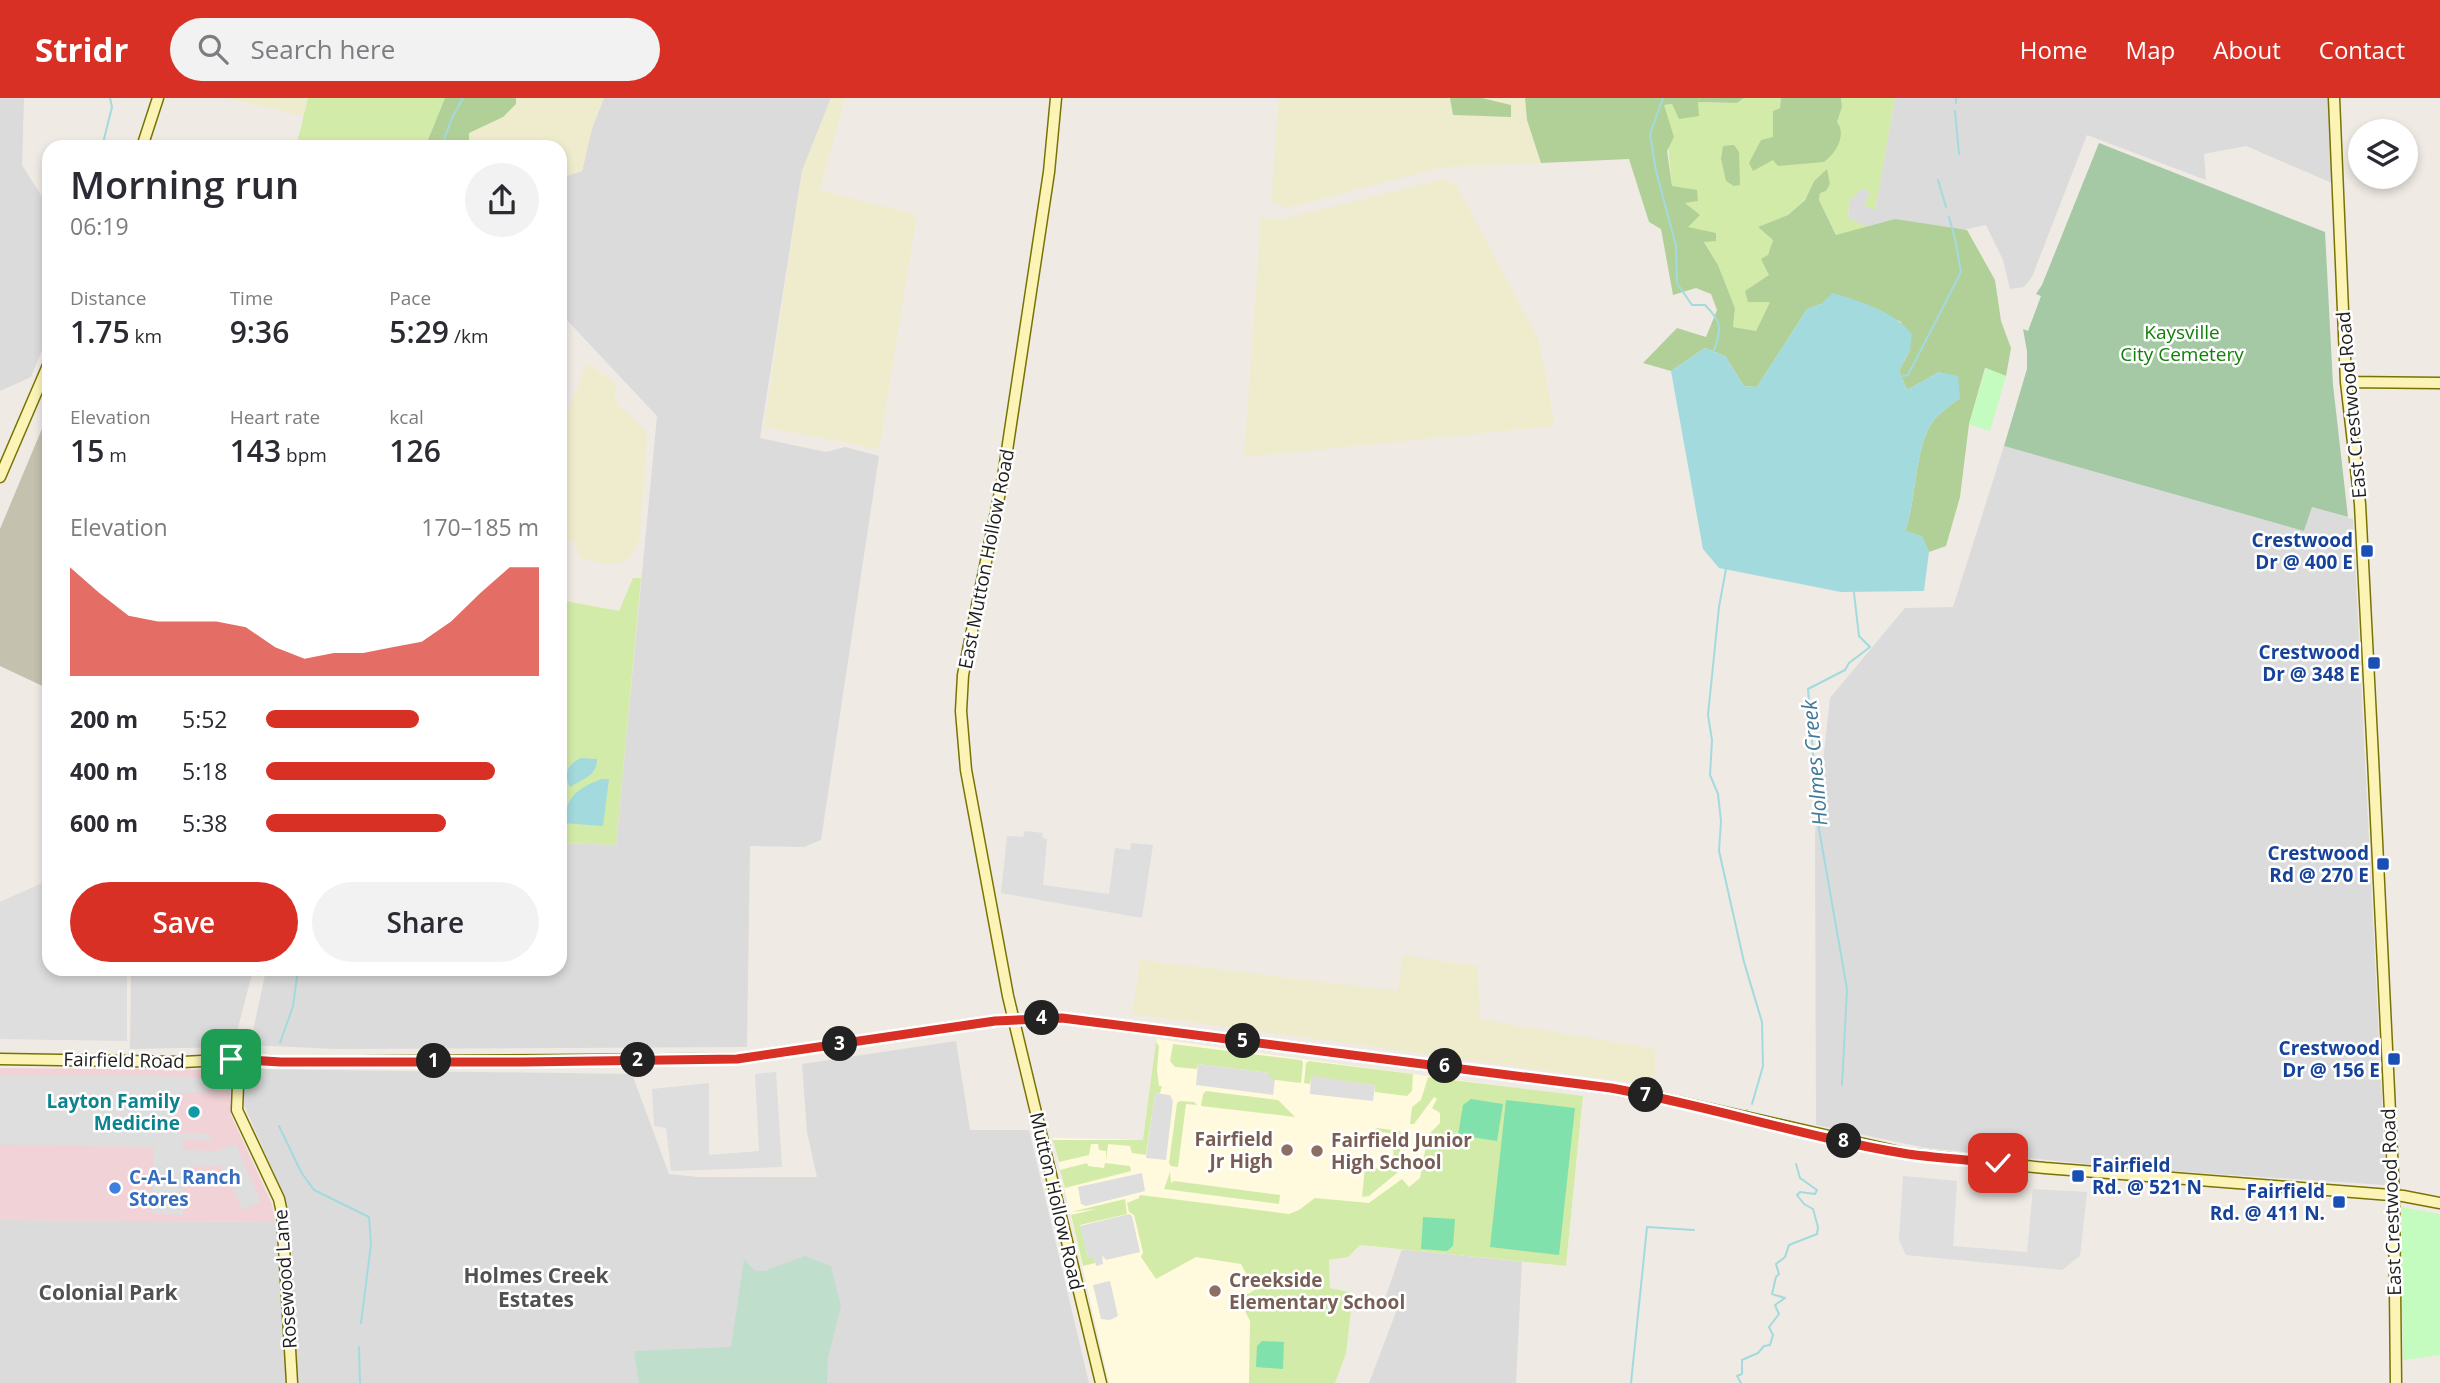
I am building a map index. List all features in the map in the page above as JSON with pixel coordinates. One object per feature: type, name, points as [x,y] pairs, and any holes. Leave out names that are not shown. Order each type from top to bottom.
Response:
[{"type":"street","points":[[144,140],[158,98]]},
{"type":"street","name":"East Mutton Hollow Road","points":[[1013,1020],[966,770],[961,711],[963,675],[1003,477],[1049,172],[1056,98]]},
{"type":"street","name":"East Crestwood Road","points":[[2334,98],[2346,382],[2360,514],[2394,1195],[2396,1383]]},
{"type":"street","points":[[0,477],[42,379]]},
{"type":"street","points":[[2346,382],[2440,383]]},
{"type":"street","name":"Fairfield Road","points":[[0,1059],[183,1062],[239,1059],[281,1062],[715,1059],[793,1051],[1013,1020],[1084,1020],[1558,1081],[1662,1097],[1908,1154],[2045,1168],[2394,1195]]},
{"type":"street","name":"Mutton Hollow Road","points":[[1013,1020],[1101,1383]]},
{"type":"street","name":"Rosewood Lane","points":[[239,1059],[237,1110],[279,1199],[282,1213],[292,1383]]},
{"type":"street","points":[[2394,1195],[2440,1203]]},
{"type":"shaded area","points":[[0,98],[24,98],[22,165],[42,197],[42,350],[31,377],[0,391]]},
{"type":"shaded area","points":[[227,98],[308,98],[303,116]]},
{"type":"shaded area","points":[[516,98],[604,98],[592,128],[582,171],[567,176],[567,140],[469,139],[473,130],[516,104]]},
{"type":"shaded area","points":[[604,98],[831,98],[802,171],[760,438],[826,452],[845,447],[879,456],[821,840],[804,847],[750,846],[747,1047],[337,1049],[250,1045],[265,976],[567,976],[567,843],[616,845],[657,416],[567,320],[567,176],[582,171],[592,128]]},
{"type":"shaded area","points":[[831,98],[845,98],[820,190],[917,215],[879,449],[764,427],[802,171]]},
{"type":"shaded area","points":[[1279,98],[1450,98],[1453,115],[1511,117],[1510,105],[1482,98],[1525,98],[1527,120],[1541,163],[1444,167],[1285,208],[1271,201]]},
{"type":"shaded area","points":[[1895,98],[2328,98],[2332,183],[2246,146],[2204,154],[2206,180],[2087,135],[2032,277],[2024,287],[2010,289],[2003,260],[1986,225],[1868,250],[1848,218],[1849,201],[1862,188],[1870,193],[1875,209]]},
{"type":"shaded area","points":[[1444,179],[1457,186],[1539,340],[1555,426],[1244,457],[1261,218],[1283,219]]},
{"type":"shaded area","points":[[586,365],[592,366],[615,384],[614,397],[618,405],[646,430],[640,536],[634,552],[629,558],[618,563],[604,564],[580,558],[574,542],[567,539],[567,413]]},
{"type":"shaded area","points":[[42,429],[42,686],[0,666],[0,529]]},
{"type":"shaded area","points":[[2004,446],[2304,531],[2312,507],[2353,519],[2386,1181],[2384,1185],[2127,1168],[1926,1148],[1816,1125],[1815,833],[1830,698],[1905,608],[1953,607]]},
{"type":"shaded area","points":[[1025,831],[1043,833],[1042,837],[1047,839],[1043,885],[1109,894],[1115,848],[1130,850],[1131,843],[1153,845],[1142,918],[1001,893],[1007,836],[1023,837]]},
{"type":"shaded area","points":[[42,883],[42,976],[127,976],[127,1041],[0,1039],[0,902]]},
{"type":"shaded area","points":[[1403,955],[1477,966],[1480,1019],[1655,1049],[1655,1077],[1645,1084],[1132,1014],[1140,960],[1398,991]]},
{"type":"shaded area","points":[[131,976],[251,976],[233,1047],[130,1049]]},
{"type":"shaded area","name":"Fairfield Junior High School","points":[[1157,1039],[1583,1097],[1566,1266],[1360,1245],[1348,1257],[1329,1260],[1330,1288],[1353,1293],[1346,1354],[1335,1383],[1109,1383],[1053,1138],[1145,1140]]},
{"type":"shaded area","points":[[956,1041],[970,1130],[1029,1130],[1089,1383],[0,1383],[0,1220],[275,1222],[290,1219],[283,1194],[244,1105],[243,1082],[252,1069],[632,1074],[669,1174],[699,1177],[817,1177],[807,1132],[802,1064]]},
{"type":"shaded area","points":[[1198,1064],[1269,1073],[1269,1078],[1275,1079],[1273,1095],[1196,1085]]},
{"type":"shaded area","points":[[0,1068],[230,1070],[231,1115],[272,1204],[275,1222],[0,1220]]},
{"type":"shaded area","points":[[776,1072],[782,1167],[671,1171],[666,1128],[654,1126],[652,1089],[709,1083],[709,1155],[759,1151],[755,1074]]},
{"type":"shaded area","points":[[0,1075],[212,1078],[211,1092],[178,1093],[177,1133],[210,1134],[211,1141],[182,1139],[183,1150],[217,1151],[236,1144],[261,1202],[243,1210],[222,1166],[184,1167],[183,1215],[151,1213],[154,1147],[0,1145]]},
{"type":"shaded area","points":[[1311,1076],[1375,1085],[1373,1101],[1310,1094]]},
{"type":"shaded area","points":[[1155,1093],[1170,1095],[1173,1101],[1166,1160],[1146,1158]]},
{"type":"shaded area","points":[[1142,1173],[1145,1191],[1086,1206],[1081,1204],[1078,1187]]},
{"type":"shaded area","points":[[1903,1176],[1957,1181],[1953,1246],[2027,1252],[2033,1189],[2087,1192],[2080,1256],[2062,1270],[1906,1255],[1899,1240]]},
{"type":"shaded area","points":[[1129,1214],[1132,1216],[1140,1252],[1106,1260],[1102,1255],[1103,1264],[1096,1266],[1094,1258],[1088,1258],[1080,1226]]},
{"type":"shaded area","points":[[1402,1249],[1522,1261],[1516,1383],[1369,1383],[1399,1304],[1385,1299]]},
{"type":"shaded area","points":[[1110,1281],[1118,1316],[1110,1320],[1101,1319],[1093,1285]]},
{"type":"green space","points":[[308,98],[445,98],[428,140],[298,140]]},
{"type":"green space","points":[[445,98],[516,98],[516,104],[503,117],[469,133],[469,140],[428,140]]},
{"type":"green space","points":[[1450,98],[1482,98],[1511,105],[1511,117],[1453,115]]},
{"type":"green space","points":[[1525,98],[1744,98],[1737,103],[1698,102],[1699,116],[1679,119],[1672,104],[1664,105],[1674,137],[1667,151],[1672,186],[1697,190],[1698,201],[1685,203],[1700,215],[1688,227],[1716,233],[1716,241],[1704,242],[1718,265],[1735,308],[1733,327],[1756,331],[1770,302],[1748,302],[1745,291],[1769,275],[1761,259],[1768,255],[1773,240],[1758,227],[1788,215],[1805,200],[1814,181],[1827,169],[1830,184],[1826,191],[1820,193],[1819,200],[1836,235],[1895,219],[1967,230],[1995,280],[2001,321],[2011,348],[2006,376],[1985,368],[1969,424],[1960,497],[1946,546],[1929,552],[1921,536],[1905,531],[1925,436],[1937,417],[1960,398],[1939,372],[1907,390],[1899,371],[1910,350],[1901,322],[1862,303],[1821,304],[1807,309],[1757,387],[1744,386],[1725,356],[1705,348],[1671,371],[1643,363],[1677,328],[1706,337],[1717,310],[1711,294],[1696,288],[1673,295],[1661,229],[1649,222],[1629,159],[1541,163],[1527,120]]},
{"type":"green space","points":[[1744,98],[1781,98],[1780,108],[1773,111],[1773,137],[1749,163],[1837,122],[1842,107],[1841,98],[1895,98],[1875,210],[1864,205],[1870,193],[1862,188],[1849,201],[1848,218],[1871,229],[1826,237],[1836,234],[1819,200],[1820,193],[1830,184],[1826,170],[1814,181],[1805,199],[1788,215],[1758,227],[1773,240],[1768,255],[1770,302],[1756,331],[1733,327],[1735,308],[1718,265],[1704,241],[1687,228],[1684,203],[1672,186],[1664,105],[1737,103]]},
{"type":"green space","points":[[1781,98],[1841,98],[1842,107],[1837,122],[1841,132],[1839,144],[1824,162],[1778,166],[1773,160],[1753,171],[1749,163],[1761,140],[1773,137],[1773,111],[1780,108]]},
{"type":"green space","name":"Kaysville City Cemetery","points":[[2099,143],[2325,232],[2333,385],[2348,517],[2312,507],[2304,531],[2004,446],[2027,369],[2023,329],[2028,331],[2041,296],[2036,294]]},
{"type":"green space","points":[[1734,145],[1739,152],[1740,185],[1734,186],[1726,181],[1721,159],[1723,146]]},
{"type":"green space","points":[[1986,368],[2006,376],[1990,431],[1969,424]]},
{"type":"green space","points":[[633,578],[641,578],[616,845],[567,843],[567,601],[619,611]]},
{"type":"green space","points":[[1156,1042],[1159,1046],[1159,1086],[1162,1086],[1160,1093],[1155,1094],[1146,1155],[1132,1153],[1130,1146],[1108,1144],[1106,1161],[1106,1151],[1099,1150],[1098,1144],[1091,1144],[1089,1155],[1059,1162],[1053,1140],[1143,1140]]},
{"type":"green space","points":[[1173,1044],[1301,1060],[1301,1083],[1269,1079],[1269,1073],[1198,1064],[1197,1069],[1175,1067],[1170,1061]]},
{"type":"green space","points":[[1309,1061],[1413,1074],[1412,1091],[1407,1096],[1375,1092],[1375,1085],[1311,1077],[1310,1084],[1304,1083],[1306,1063]]},
{"type":"green space","points":[[1428,1077],[1583,1096],[1566,1266],[1360,1245],[1348,1257],[1329,1260],[1330,1288],[1353,1293],[1346,1354],[1335,1383],[1249,1383],[1250,1321],[1239,1299],[1255,1290],[1241,1264],[1196,1257],[1156,1279],[1141,1257],[1143,1252],[1134,1215],[1129,1212],[1127,1203],[1141,1195],[1289,1214],[1315,1198],[1369,1203],[1402,1179],[1409,1187],[1420,1178],[1428,1135],[1440,1123],[1440,1113],[1432,1108],[1437,1099],[1434,1097],[1414,1124],[1410,1124],[1412,1107],[1421,1100]]},
{"type":"green space","points":[[1206,1091],[1278,1100],[1295,1117],[1201,1106]]},
{"type":"green space","points":[[1471,1099],[1503,1104],[1497,1141],[1458,1135],[1463,1105]]},
{"type":"green space","points":[[1506,1100],[1575,1108],[1559,1255],[1490,1247]]},
{"type":"green space","points":[[1194,1102],[1197,1105],[1186,1104],[1178,1167],[1169,1163],[1177,1103]]},
{"type":"green space","points":[[1377,1128],[1400,1131],[1402,1135],[1397,1173],[1369,1196],[1362,1197],[1365,1167],[1392,1170],[1395,1134],[1374,1131]]},
{"type":"green space","points":[[1087,1163],[1088,1166],[1104,1168],[1105,1163],[1130,1166],[1131,1171],[1065,1188],[1060,1170]]},
{"type":"green space","points":[[1170,1172],[1171,1183],[1174,1181],[1280,1195],[1279,1204],[1164,1189]]},
{"type":"green space","points":[[1125,1199],[1127,1214],[1080,1225],[1088,1258],[1094,1258],[1095,1263],[1083,1266],[1071,1215],[1096,1209],[1071,1212]]},
{"type":"green space","points":[[2401,1207],[2440,1214],[2440,1355],[2403,1360]]},
{"type":"green space","points":[[1423,1217],[1455,1219],[1453,1246],[1447,1251],[1421,1249]]},
{"type":"green space","points":[[805,1256],[831,1266],[841,1306],[828,1358],[827,1383],[639,1383],[634,1351],[731,1347],[744,1259],[755,1271],[765,1271]]},
{"type":"green space","points":[[1262,1341],[1284,1342],[1283,1369],[1256,1367],[1257,1346]]},
{"type":"water","points":[[1833,293],[1886,313],[1912,334],[1910,350],[1899,371],[1907,390],[1939,372],[1958,376],[1960,398],[1937,417],[1925,436],[1905,531],[1922,536],[1929,552],[1924,591],[1841,592],[1719,568],[1703,549],[1671,371],[1705,348],[1725,356],[1744,386],[1757,387],[1807,309],[1821,304]]},
{"type":"water","points":[[581,758],[597,759],[595,769],[570,787],[568,770]]},
{"type":"water","points":[[609,779],[603,826],[567,823],[567,809],[571,799],[586,786]]},
{"type":"waterway","points":[[104,140],[112,107],[110,98]]},
{"type":"waterway","points":[[444,140],[463,98]]},
{"type":"waterway","name":"Holmes Creek","points":[[1663,98],[1650,134],[1656,171],[1676,246],[1677,283],[1692,305],[1705,305],[1718,321],[1719,331],[1714,351]]},
{"type":"waterway","points":[[1956,98],[1956,103]]},
{"type":"waterway","points":[[1955,111],[1959,154]]},
{"type":"waterway","points":[[1938,180],[1946,207]]},
{"type":"waterway","points":[[1899,377],[1908,375],[1961,272],[1949,217]]},
{"type":"waterway","points":[[1726,569],[1719,607],[1708,715],[1712,740],[1710,775],[1718,794],[1721,821],[1719,851],[1744,962],[1762,1022],[1763,1066],[1752,1104]]},
{"type":"waterway","name":"Holmes Creek","points":[[1842,1085],[1847,989],[1819,829],[1808,689],[1845,670],[1849,663],[1870,647],[1859,636],[1854,593]]},
{"type":"waterway","points":[[280,1043],[293,1006],[297,976]]},
{"type":"waterway","points":[[279,1126],[301,1172],[314,1190],[369,1217],[371,1244],[361,1323]]},
{"type":"waterway","name":"Holmes Creek","points":[[1741,1383],[1737,1376],[1742,1374],[1742,1360],[1770,1345],[1773,1335],[1769,1327],[1779,1314],[1775,1305],[1785,1298],[1772,1294],[1779,1274],[1776,1264],[1785,1257],[1789,1245],[1817,1234],[1813,1209],[1804,1204],[1797,1195],[1800,1192],[1815,1194],[1817,1190],[1800,1178],[1796,1164]]},
{"type":"waterway","points":[[1631,1383],[1647,1227],[1694,1230]]},
{"type":"waterway","points":[[359,1347],[360,1383]]},
{"type":"place","name":"Crestwood Dr @ 400 E","points":[[2367,551]]},
{"type":"place","name":"Crestwood Dr @ 348 E","points":[[2374,663]]},
{"type":"place","name":"Crestwood Rd @ 270 E","points":[[2383,864]]},
{"type":"place","name":"Crestwood Dr @ 156 E","points":[[2394,1059]]},
{"type":"place","name":"Layton Family Medicine","points":[[194,1112]]},
{"type":"place","name":"Fairfield Jr High","points":[[1287,1150]]},
{"type":"place","name":"Fairfield Junior High School","points":[[1317,1151]]},
{"type":"place","name":"Fairfield Rd. @ 521 N","points":[[2078,1176]]},
{"type":"place","name":"C-A-L Ranch Stores","points":[[115,1188]]},
{"type":"place","name":"Fairfield Rd. @ 411 N.","points":[[2339,1202]]},
{"type":"place","name":"Creekside Elementary School","points":[[1215,1291]]},
{"type":"district","name":"Holmes Creek Estates","points":[[536,1287]]},
{"type":"district","name":"Colonial Park","points":[[108,1292]]},
{"type":"route","points":[[231,1059],[281,1062],[737,1059],[995,1021],[1062,1018],[1611,1088],[1662,1097],[1866,1146],[1908,1154],[1998,1163]]}]
